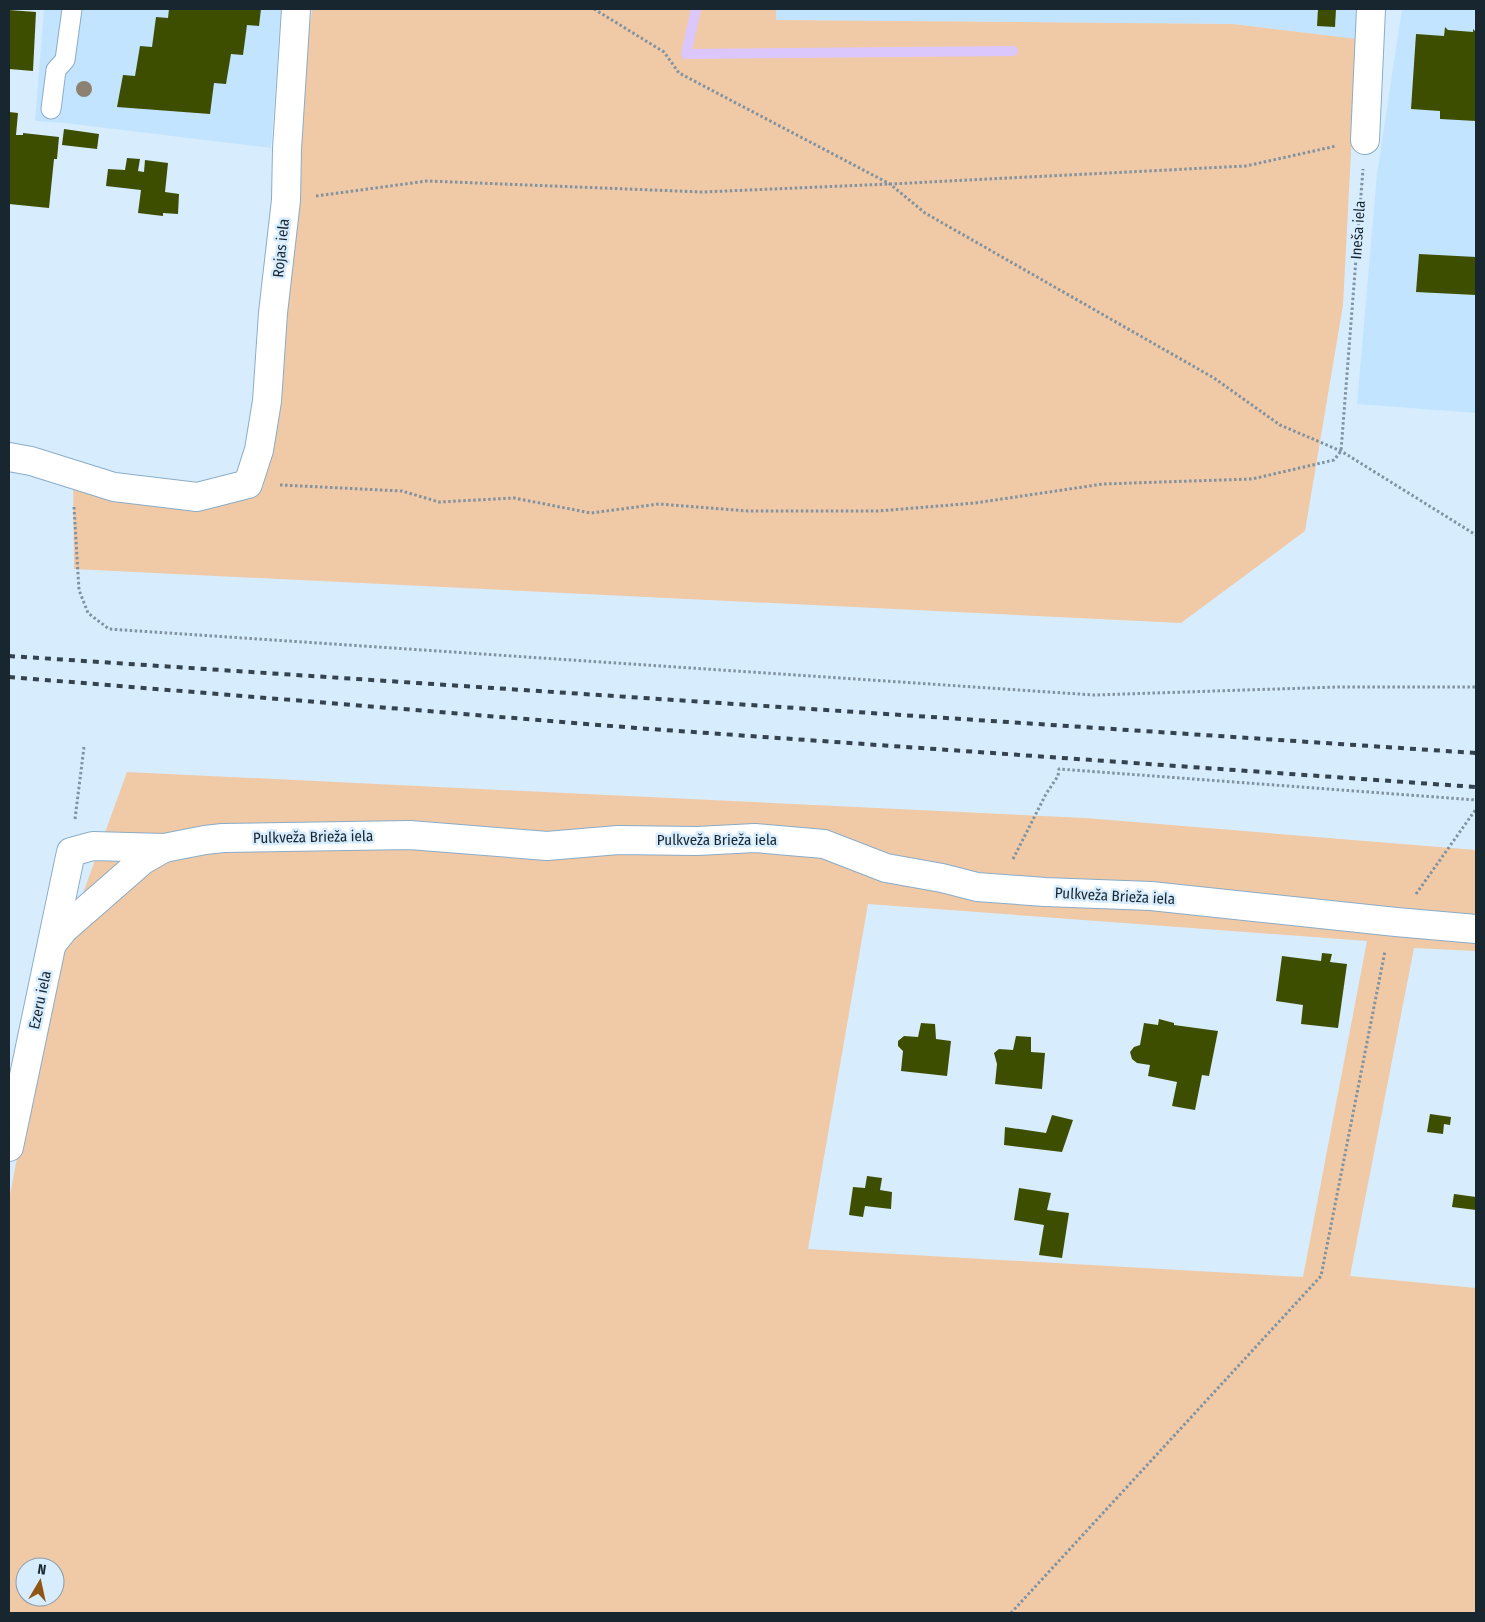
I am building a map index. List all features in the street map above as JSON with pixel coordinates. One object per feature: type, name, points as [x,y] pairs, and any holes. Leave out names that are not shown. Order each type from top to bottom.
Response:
[{"type":"street","name":"Rojas iela","points":[[248,484],[259,450],[267,401],[286,200],[287,149],[296,9]]},
{"type":"street","points":[[1365,140],[1370,9]]},
{"type":"street","points":[[9,457],[31,461],[114,487],[197,497],[248,484]]},
{"type":"street","name":"Pulkveža Brieža iela","points":[[71,852],[93,846],[164,848],[214,839],[410,834],[547,846],[618,840],[755,838],[824,844],[886,868],[942,878],[977,887],[1151,896],[1476,929]]},
{"type":"street","points":[[52,944],[64,929],[143,860],[164,848]]},
{"type":"street","name":"Ezeru iela","points":[[9,1147],[71,852]]},
{"type":"lane","points":[[51,110],[56,70],[65,60],[72,9]]},
{"type":"path","points":[[594,9],[664,52],[679,73],[890,184],[925,213],[1214,378],[1280,425],[1341,451],[1476,535]]},
{"type":"path","points":[[286,200],[427,181],[702,192],[1246,166],[1365,140]]},
{"type":"path","name":"Ineša iela","points":[[1341,451],[1365,140]]},
{"type":"path","points":[[248,484],[402,491],[439,502],[514,498],[591,513],[659,504],[748,511],[878,511],[976,503],[1103,484],[1252,479],[1334,460],[1341,451]]},
{"type":"path","points":[[72,474],[79,590],[88,613],[109,629],[1094,695],[1337,687],[1476,687]]},
{"type":"path","points":[[71,852],[84,747]]},
{"type":"path","points":[[997,889],[1046,794],[1058,776],[1059,769],[1476,800]]},
{"type":"path","points":[[1011,1613],[1321,1276],[1388,933],[1476,809]]},
{"type":"shaded area","points":[[44,9],[281,9],[271,148],[35,121]]},
{"type":"shaded area","points":[[312,9],[776,9],[776,20],[1233,24],[1357,39],[1343,305],[1305,531],[1181,623],[74,569],[73,474],[114,487],[248,484]]},
{"type":"shaded area","points":[[776,9],[1360,9],[1357,39],[1233,24],[776,20]]},
{"type":"shaded area","points":[[1402,9],[1476,9],[1476,413],[1357,404],[1377,174]]},
{"type":"shaded area","points":[[127,772],[1085,818],[1476,850],[1476,951],[1414,948],[1350,1276],[1476,1288],[1476,1613],[9,1613],[9,1200],[50,984]],"holes":[[[868,904],[1367,941],[1303,1277],[808,1249]]]},
{"type":"building","points":[[169,9],[261,9],[259,26],[247,25],[243,55],[231,54],[226,84],[214,83],[210,114],[117,107],[123,75],[135,76],[140,46],[152,47],[156,17],[168,18]]},
{"type":"building","points":[[1318,9],[1336,9],[1335,27],[1317,26]]},
{"type":"building","points":[[9,10],[36,12],[33,71],[9,69]]},
{"type":"building","points":[[1445,27],[1448,30],[1473,32],[1473,29],[1476,32],[1476,121],[1440,119],[1440,111],[1411,109],[1416,34],[1444,36]]},
{"type":"building","points":[[9,112],[18,113],[16,135],[23,135],[23,133],[59,137],[57,159],[54,159],[49,208],[9,204]]},
{"type":"building","points":[[64,129],[99,134],[97,149],[62,145]]},
{"type":"building","points":[[127,158],[140,159],[138,171],[144,172],[145,160],[168,163],[165,192],[179,194],[178,214],[163,213],[163,216],[138,213],[141,190],[106,186],[108,169],[125,170]]},
{"type":"building","points":[[1419,254],[1476,257],[1476,295],[1416,292]]},
{"type":"building","points":[[1322,953],[1332,954],[1330,962],[1347,964],[1338,1028],[1301,1024],[1303,1005],[1276,1001],[1282,956],[1321,961]]},
{"type":"building","points":[[1159,1019],[1174,1023],[1174,1025],[1218,1031],[1209,1076],[1202,1075],[1195,1110],[1172,1106],[1177,1082],[1148,1076],[1150,1065],[1137,1063],[1132,1059],[1130,1052],[1134,1047],[1140,1045],[1144,1023],[1158,1025]]},
{"type":"building","points":[[921,1023],[935,1024],[936,1039],[951,1041],[947,1076],[901,1071],[903,1051],[898,1046],[898,1041],[904,1036],[918,1037]]},
{"type":"building","points":[[1016,1036],[1031,1037],[1031,1052],[1045,1053],[1042,1089],[995,1084],[997,1064],[994,1053],[999,1049],[1013,1050]]},
{"type":"building","points":[[1430,1114],[1451,1117],[1450,1125],[1444,1124],[1443,1134],[1427,1132]]},
{"type":"building","points":[[1052,1115],[1073,1120],[1062,1152],[1004,1145],[1005,1127],[1046,1133]]},
{"type":"building","points":[[867,1176],[882,1178],[880,1190],[892,1192],[891,1209],[865,1206],[863,1217],[849,1215],[853,1187],[865,1188]]},
{"type":"building","points":[[1019,1188],[1051,1193],[1047,1210],[1069,1213],[1062,1258],[1039,1255],[1044,1225],[1014,1220]]},
{"type":"building","points":[[1454,1194],[1476,1197],[1476,1210],[1452,1207]]},
{"type":"waterway","points":[[696,9],[686,54],[1013,51]]},
{"type":"railway","points":[[9,656],[1476,753]]},
{"type":"railway","points":[[9,677],[636,728],[1476,787]]}]
